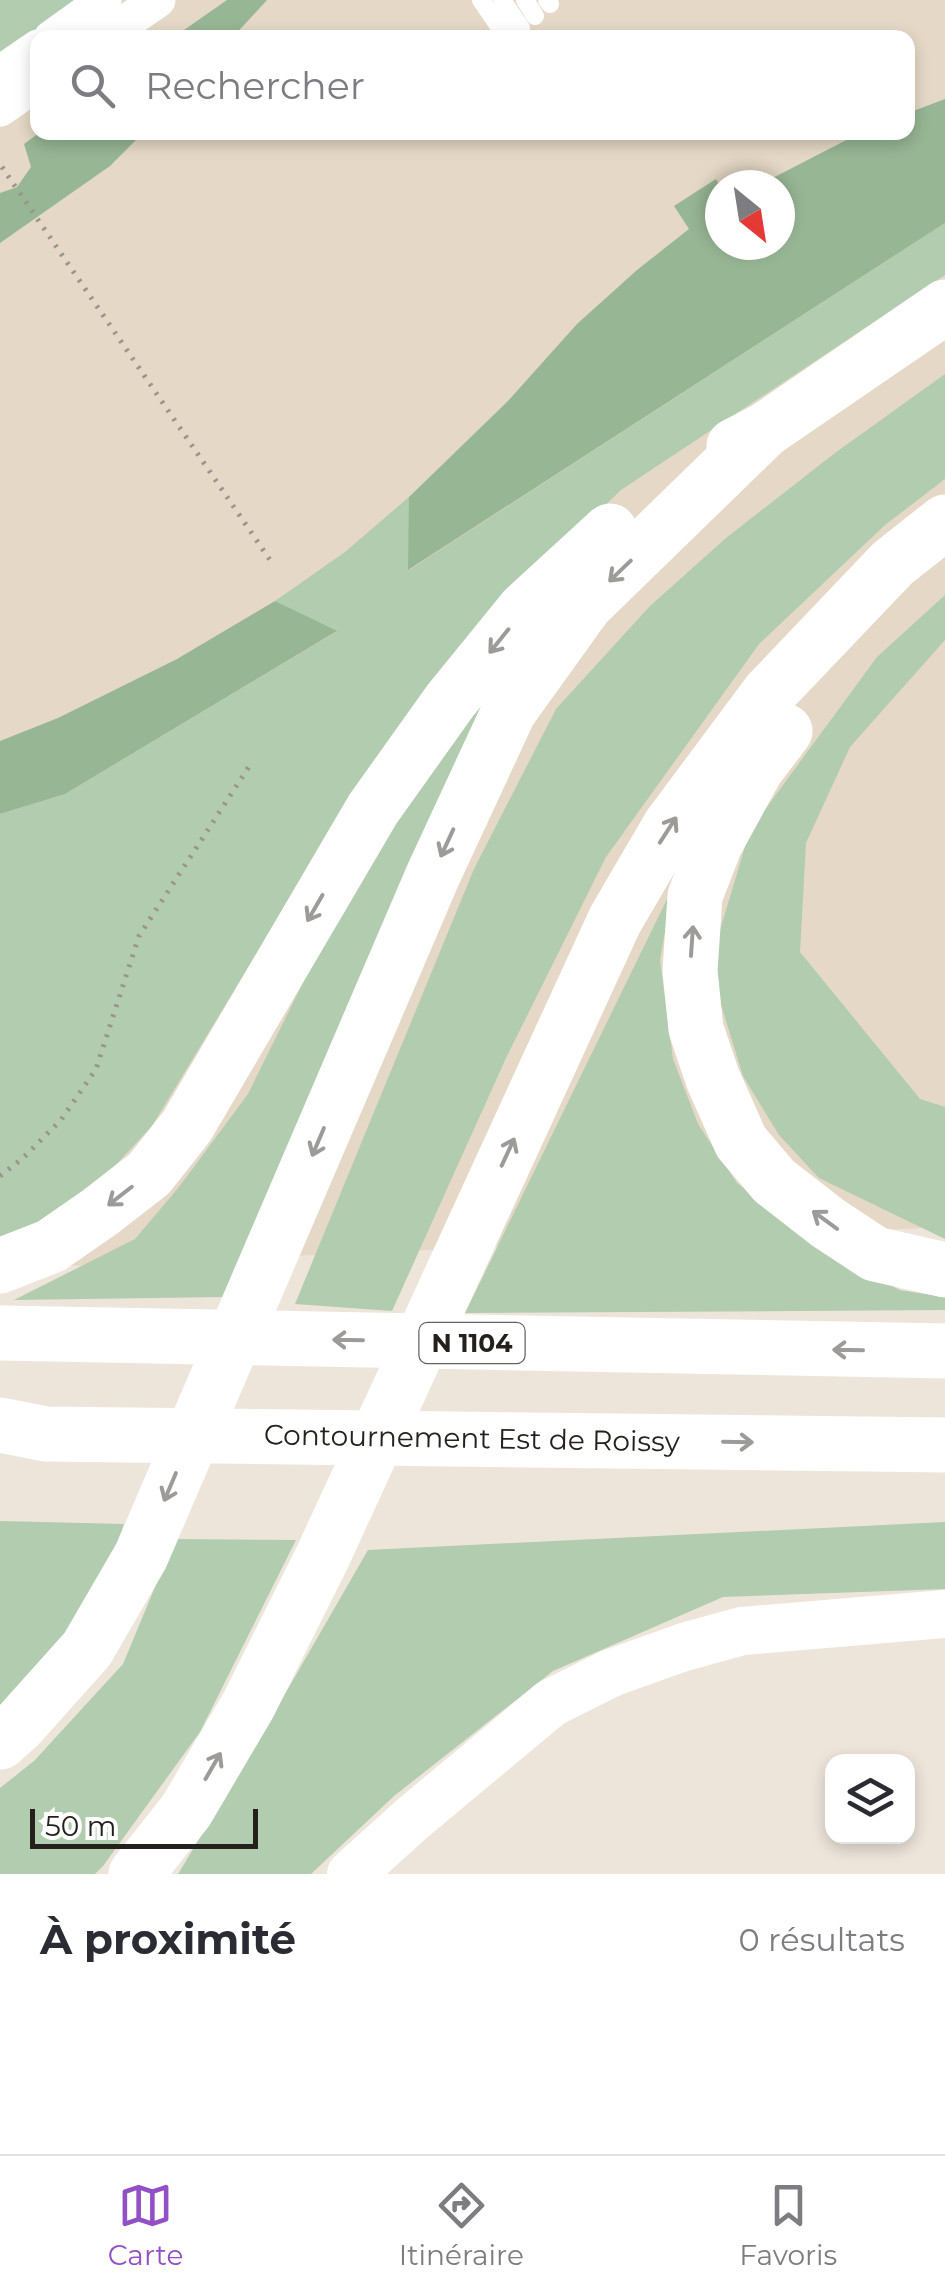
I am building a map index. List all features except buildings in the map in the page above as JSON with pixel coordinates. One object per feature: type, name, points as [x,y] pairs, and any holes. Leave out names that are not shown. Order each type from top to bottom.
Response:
[{"type":"highway","points":[[0,1266],[51,1246],[149,1174],[187,1126],[373,809],[450,701],[524,610],[681,474],[765,430],[945,306]]},
{"type":"highway","points":[[0,1742],[87,1649],[140,1556],[433,875],[509,711],[586,604],[765,430]]},
{"type":"highway","points":[[136,1874],[186,1811],[240,1719],[322,1558],[615,920],[670,826],[769,693],[894,562],[945,522]]},
{"type":"highway","points":[[945,554],[903,590],[835,667],[756,768],[715,844],[695,896],[690,971],[696,1029],[713,1079],[741,1142],[774,1181],[875,1254],[945,1270]]},
{"type":"highway","name":"N 1104","points":[[0,1333],[945,1352]]},
{"type":"highway","name":"Contournement Est de Roissy","points":[[15,1433],[945,1446]]},
{"type":"street","points":[[62,30],[104,0]]},
{"type":"street","points":[[115,30],[158,0]]},
{"type":"street","points":[[0,73],[30,52]]},
{"type":"street","points":[[0,109],[30,88]]},
{"type":"street","points":[[352,1874],[551,1703],[611,1673],[742,1631],[945,1614]]},
{"type":"lane","points":[[481,0],[531,14]]},
{"type":"lane","points":[[502,0],[531,14]]},
{"type":"path","points":[[2,167],[270,560]]},
{"type":"path","points":[[0,1176],[61,1120],[96,1069],[139,936],[250,764]]},
{"type":"shaded area","points":[[0,0],[945,0],[945,1227],[0,1269]]},
{"type":"green space","points":[[0,0],[85,0],[42,30],[30,30],[30,38],[0,59]]},
{"type":"green space","points":[[227,0],[267,0],[239,30],[184,30]]},
{"type":"green space","points":[[945,99],[945,223],[408,570],[409,497],[508,401],[577,324],[689,229],[674,206],[705,186],[705,260],[795,260],[795,170],[788,170],[846,140],[915,140],[915,110]]},
{"type":"green space","points":[[30,140],[136,140],[110,166],[0,243],[0,193],[17,187],[31,167],[24,144]]},
{"type":"green space","points":[[945,223],[945,275],[621,490],[508,599],[303,877],[152,1126],[98,1184],[32,1227],[0,1238],[0,814],[65,794],[336,632],[275,601],[345,552],[409,497],[409,570]]},
{"type":"green space","points":[[945,374],[945,479],[885,525],[759,644],[606,857],[506,1058],[392,1311],[295,1304],[474,869],[556,709],[650,606],[726,538]]},
{"type":"green space","points":[[945,595],[945,640],[850,747],[806,843],[800,952],[920,1099],[945,1107],[945,1239],[819,1178],[779,1135],[743,1076],[719,998],[715,947],[750,830],[877,657]]},
{"type":"green space","points":[[275,601],[337,631],[65,794],[0,814],[0,741],[58,718],[177,659]]},
{"type":"green space","points":[[510,657],[223,1297],[14,1300],[135,1239],[179,1187],[248,1094],[368,851]]},
{"type":"green space","points":[[673,887],[660,960],[673,1059],[698,1124],[737,1183],[826,1252],[900,1290],[945,1297],[945,1310],[465,1313]]},
{"type":"green space","points":[[0,1521],[124,1524],[102,1587],[0,1714]]},
{"type":"green space","points":[[945,1522],[945,1589],[723,1597],[553,1671],[394,1796],[311,1874],[178,1874],[368,1550]]},
{"type":"green space","points":[[175,1539],[296,1540],[200,1732],[103,1866],[95,1874],[0,1874],[0,1788],[34,1761],[123,1664]]}]
